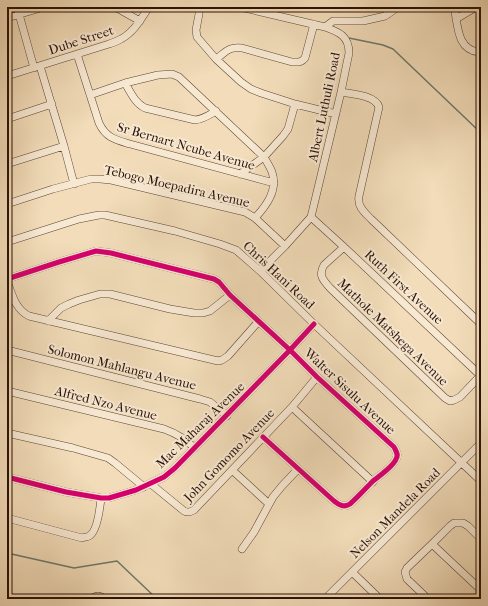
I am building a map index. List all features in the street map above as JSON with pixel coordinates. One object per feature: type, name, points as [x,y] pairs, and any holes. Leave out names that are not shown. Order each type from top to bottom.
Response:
[{"type":"street","points":[[7,18],[18,10],[44,7]]},
{"type":"street","points":[[115,7],[140,21]]},
{"type":"street","name":"Dube Street","points":[[7,76],[122,39],[140,21],[148,7]]},
{"type":"street","points":[[199,7],[196,30],[197,37],[216,59],[241,82],[251,89],[261,93],[295,104],[336,114]]},
{"type":"street","name":"Albert Luthuli Road","points":[[240,7],[314,24],[336,31],[345,39],[349,48],[341,92],[311,217],[260,271]]},
{"type":"street","points":[[325,27],[333,22],[363,21],[385,16],[397,7]]},
{"type":"street","points":[[454,7],[458,33],[462,41],[474,52],[480,52]]},
{"type":"street","points":[[456,19],[476,7]]},
{"type":"street","points":[[18,10],[37,67],[52,104],[74,184]]},
{"type":"street","points":[[216,59],[234,47],[292,62],[300,62],[305,58],[314,24]]},
{"type":"street","name":"Sr Bernart Ncube Avenue","points":[[77,54],[102,129],[111,138],[274,184]]},
{"type":"street","points":[[90,95],[125,83],[158,75],[172,74],[179,77],[264,157],[272,172],[274,184],[270,199],[256,218]]},
{"type":"street","points":[[125,83],[134,100],[140,106],[145,108],[195,120],[206,118],[216,111]]},
{"type":"street","points":[[341,92],[369,97],[378,105],[358,200],[359,205],[371,219],[481,324]]},
{"type":"street","points":[[7,119],[52,104]]},
{"type":"street","points":[[240,174],[264,157],[283,136],[288,129],[295,104]]},
{"type":"street","points":[[7,164],[64,146]]},
{"type":"street","name":"Tebogo Moepadira Avenue","points":[[7,204],[74,184],[96,179],[111,180],[245,212],[256,218],[285,246]]},
{"type":"street","name":"Chris Hani Road","points":[[7,242],[79,219],[105,215],[231,247],[260,271],[314,324],[481,481]]},
{"type":"street","name":"Ruth First Avenue","points":[[311,217],[344,246],[481,375]]},
{"type":"street","name":"Mathole Matshega Avenue","points":[[344,246],[324,265],[321,273],[325,283],[445,398],[450,401],[456,399],[481,375]]},
{"type":"street","name":"Walter Sisulu Avenue","points":[[7,280],[59,262],[99,251],[214,279],[219,282],[258,322],[290,350],[394,448],[398,454],[396,461],[373,482]]},
{"type":"street","points":[[7,280],[17,306],[29,316],[218,361],[228,356],[258,322]]},
{"type":"street","points":[[48,321],[61,308],[79,300],[100,294],[110,294],[198,313],[207,313],[230,295]]},
{"type":"street","name":"Mac Maharaj Avenue","points":[[7,477],[66,492],[101,498],[109,498],[151,484],[164,477],[175,468],[227,416],[314,324]]},
{"type":"street","name":"Solomon Mahlangu Avenue","points":[[7,350],[205,400],[227,416]]},
{"type":"street","name":"John Gomomo Avenue","points":[[151,484],[184,512],[188,513],[194,510],[292,407],[317,377]]},
{"type":"street","name":"Alfred Nzo Avenue","points":[[7,391],[175,433],[195,448]]},
{"type":"street","points":[[263,438],[341,506],[347,506],[350,504],[373,482],[292,407]]},
{"type":"street","points":[[7,433],[73,448],[108,458],[115,462],[144,487]]},
{"type":"street","name":"Nelson Mandela Road","points":[[325,599],[481,443]]},
{"type":"street","points":[[242,550],[254,532],[269,504],[282,486],[298,469]]},
{"type":"street","points":[[232,470],[269,504]]},
{"type":"street","points":[[7,518],[82,538],[88,537],[93,533],[96,527],[101,498]]},
{"type":"street","points":[[428,599],[407,579],[405,572],[407,568],[454,523],[463,523],[481,539]]},
{"type":"street","points":[[432,544],[481,590]]},
{"type":"street","points":[[352,572],[380,599]]},
{"type":"street","points":[[91,599],[95,596],[101,596],[105,599]]},
{"type":"waterway","points":[[349,38],[383,45],[393,49],[481,133]]},
{"type":"waterway","points":[[7,553],[74,568],[117,561],[157,599]]},
{"type":"cycle path","points":[[7,279],[96,251],[111,253],[214,279],[219,282],[230,295],[317,377],[394,447],[397,456],[395,462],[389,468],[373,481],[350,504],[344,506],[334,501],[263,437]]},
{"type":"cycle path","points":[[7,477],[66,492],[101,498],[109,498],[136,490],[164,477],[175,468],[314,324]]}]
